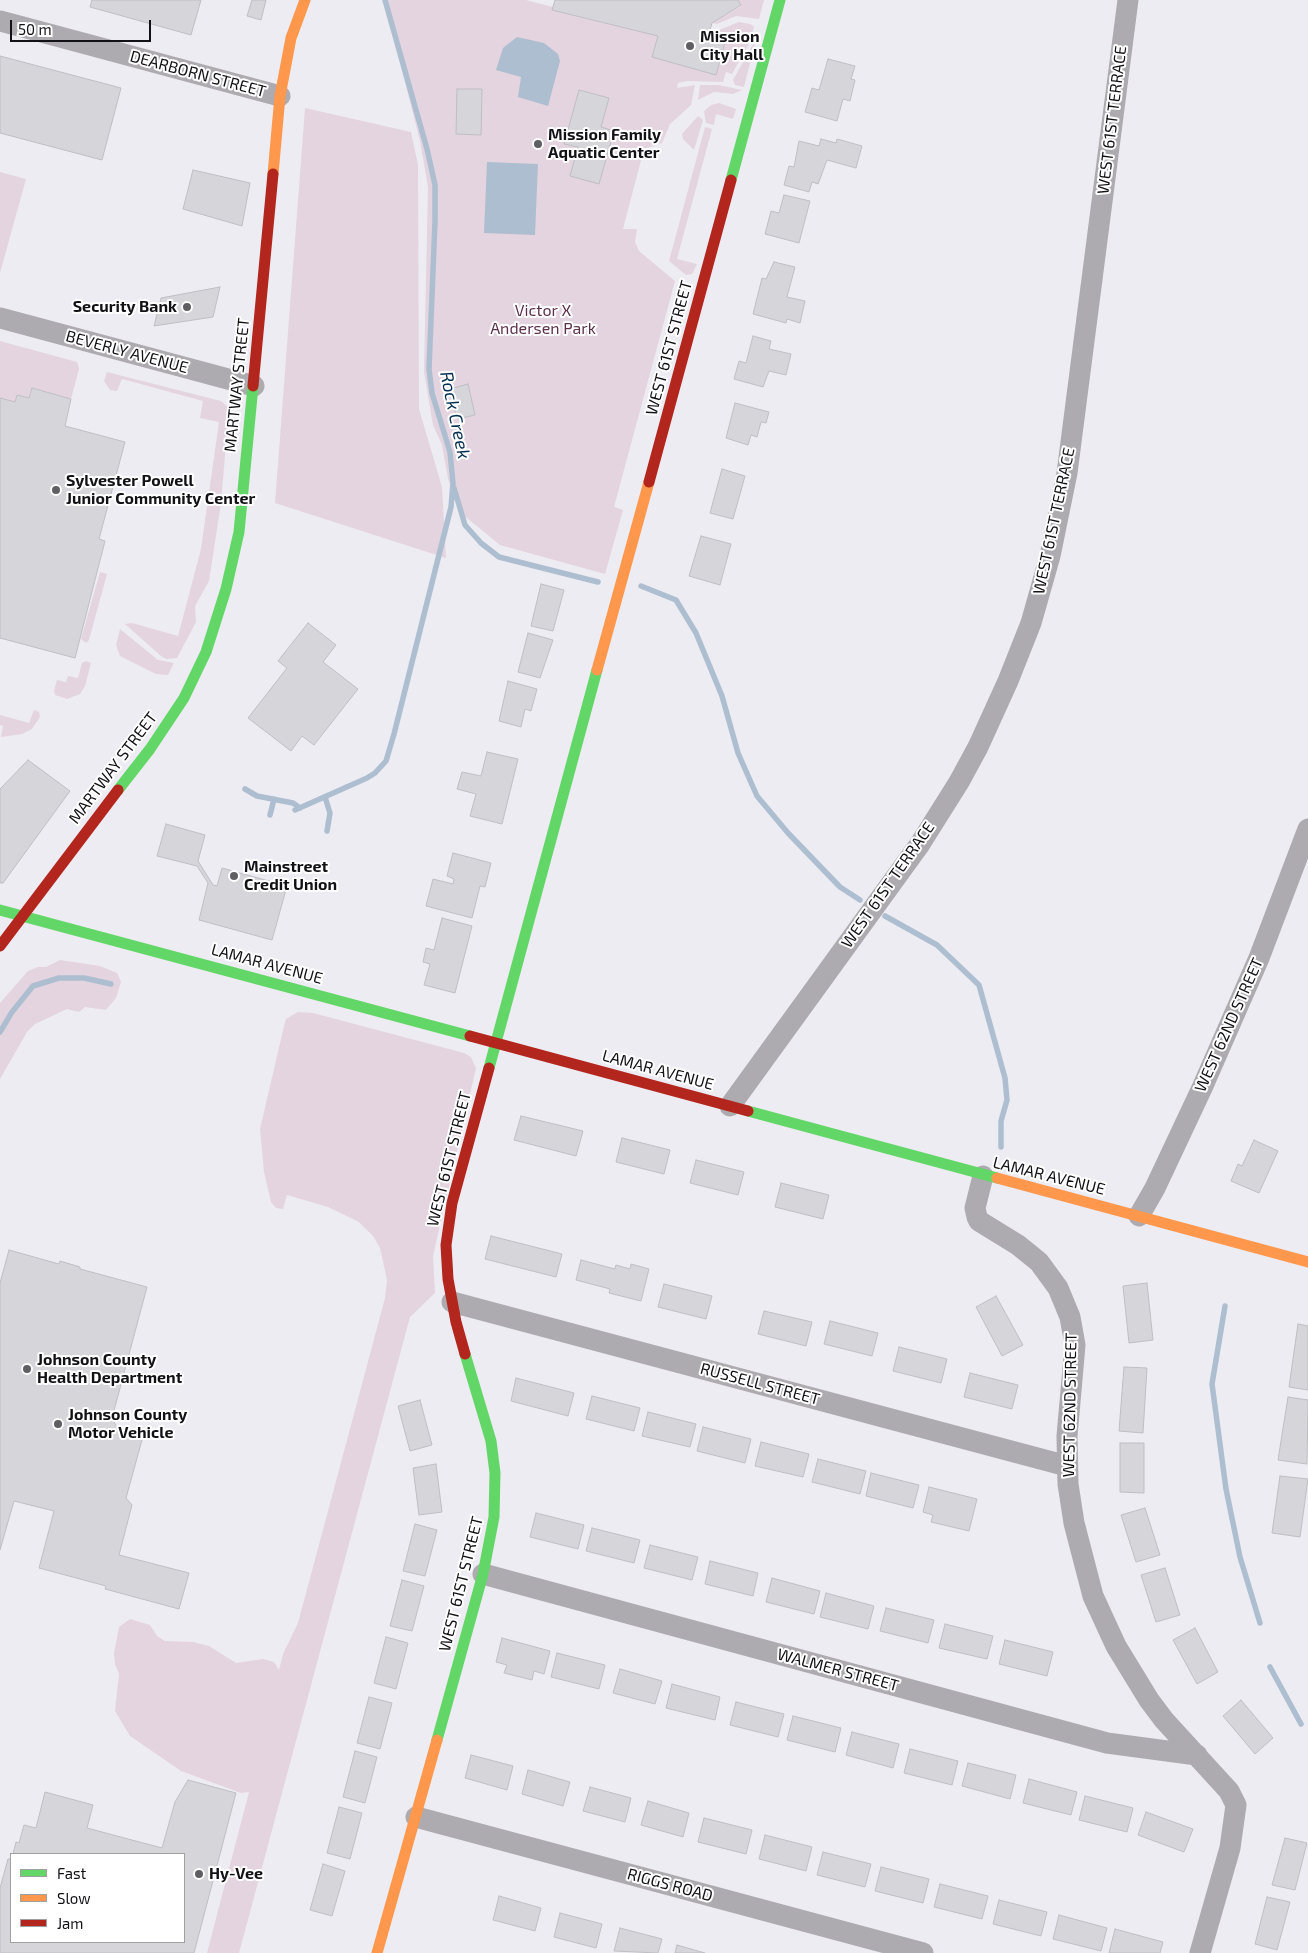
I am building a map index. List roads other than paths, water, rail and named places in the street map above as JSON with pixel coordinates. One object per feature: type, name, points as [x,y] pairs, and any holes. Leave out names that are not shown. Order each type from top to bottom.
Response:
[{"type":"street","name":"MARTWAY STREET","points":[[0,946],[150,749],[184,698],[206,652],[226,587],[239,532],[280,96],[291,38],[305,0]]},
{"type":"street","name":"WEST 61ST STREET","points":[[377,1953],[483,1574],[494,1517],[494,1457],[479,1394],[452,1302],[446,1253],[452,1203],[780,0]]},
{"type":"street","name":"WEST 61ST TERRACE","points":[[730,1106],[920,844],[959,782],[978,747],[1008,681],[1030,623],[1050,556],[1067,473],[1128,0]]},
{"type":"street","name":"DEARBORN STREET","points":[[0,21],[280,96]]},
{"type":"street","name":"BEVERLY AVENUE","points":[[0,318],[254,386]]},
{"type":"street","name":"WEST 62ND STREET","points":[[1139,1216],[1198,1096],[1255,967],[1308,829]]},
{"type":"street","name":"LAMAR AVENUE","points":[[0,910],[1308,1262]]},
{"type":"street","name":"WEST 62ND STREET","points":[[983,1176],[975,1208],[979,1221],[1018,1245],[1039,1262],[1058,1288],[1070,1317],[1074,1345],[1068,1419],[1070,1504],[1078,1543],[1093,1596],[1104,1622],[1126,1663],[1149,1700],[1164,1720],[1232,1796],[1236,1812],[1230,1848],[1200,1953]]},
{"type":"street","name":"RUSSELL STREET","points":[[452,1302],[1068,1466]]},
{"type":"street","name":"WALMER STREET","points":[[483,1574],[1107,1743],[1196,1755]]},
{"type":"street","name":"RIGGS ROAD","points":[[416,1817],[923,1953]]},
{"type":"water","points":[[517,37],[544,43],[558,54],[560,61],[548,106],[518,97],[521,77],[496,70],[503,48]]},
{"type":"water","points":[[487,162],[538,164],[535,235],[484,233]]},
{"type":"waterway","name":"Rock Creek","points":[[295,810],[367,778],[375,773],[386,761],[451,507],[453,483],[450,452],[432,393],[429,369],[435,185],[427,149],[385,0]]},
{"type":"waterway","points":[[454,488],[465,525],[481,543],[499,557],[598,582]]},
{"type":"waterway","points":[[641,586],[676,600],[696,633],[722,696],[738,753],[757,796],[788,833],[840,887],[860,900]]},
{"type":"waterway","points":[[245,789],[257,796],[293,803],[300,808]]},
{"type":"waterway","points":[[325,797],[330,813],[327,831]]},
{"type":"waterway","points":[[270,815],[274,799]]},
{"type":"waterway","points":[[885,916],[937,945],[979,985],[1005,1078],[1007,1100],[1001,1121],[1001,1147]]},
{"type":"waterway","name":"Rock Creek","points":[[0,1032],[12,1012],[33,986],[59,978],[84,978],[111,984]]},
{"type":"waterway","points":[[1225,1306],[1212,1384],[1226,1489],[1240,1557],[1260,1623]]},
{"type":"waterway","points":[[1270,1667],[1301,1724]]},
{"type":"place","name":"Mission City Hall","points":[[690,46]]},
{"type":"place","name":"Mission Family Aquatic Center","points":[[538,144]]},
{"type":"place","name":"Security Bank","points":[[187,307]]},
{"type":"place","name":"Sylvester Powell Junior Community Center","points":[[56,490]]},
{"type":"place","name":"Mainstreet Credit Union","points":[[234,876]]},
{"type":"place","name":"Johnson County Health Department","points":[[27,1369]]},
{"type":"place","name":"Johnson County Motor Vehicle","points":[[58,1424]]},
{"type":"place","name":"Hy-Vee","points":[[199,1874]]},
{"type":"park label","name":"Victor X Andersen Park","points":[[543,320]]}]
